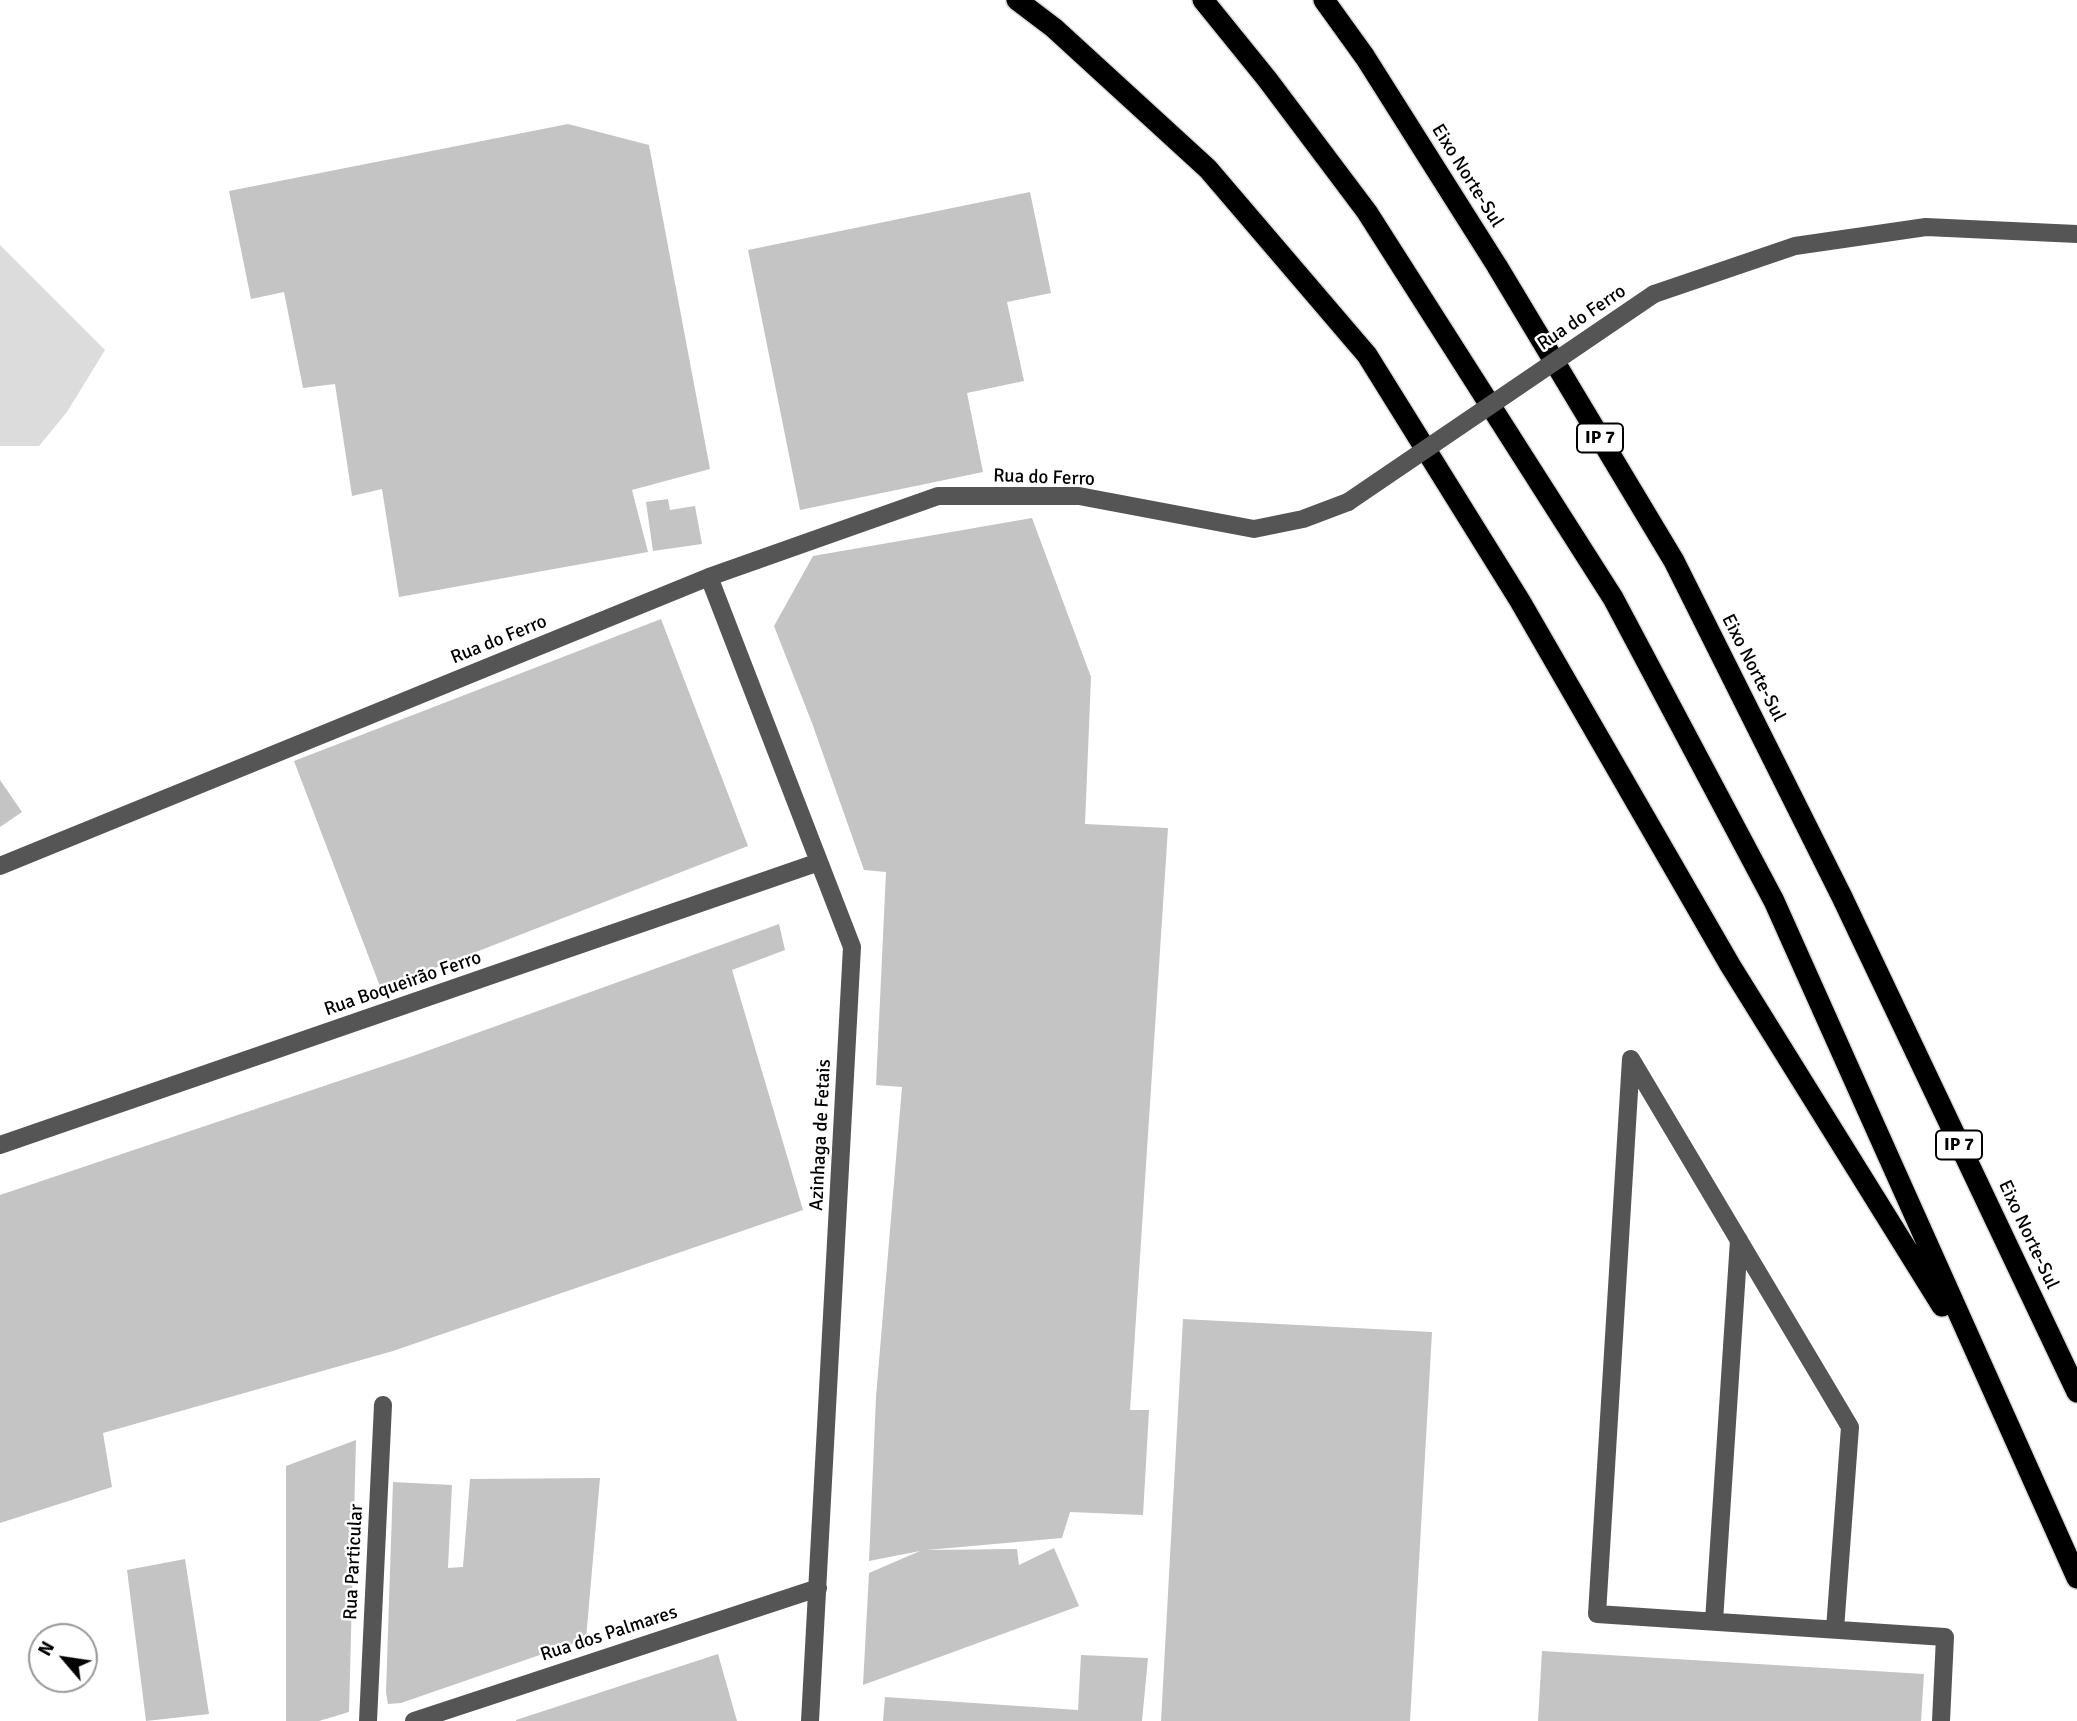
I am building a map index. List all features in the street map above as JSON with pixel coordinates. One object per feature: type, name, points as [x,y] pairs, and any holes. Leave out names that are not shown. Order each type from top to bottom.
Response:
[{"type":"highway","points":[[1017,0],[1054,28],[1208,169],[1367,355],[1520,601],[1730,965],[1984,1374]]},
{"type":"highway","points":[[1203,0],[1267,79],[1367,212],[1613,598],[1774,901],[2077,1578]]},
{"type":"highway","name":"Eixo Norte-Sul","points":[[1324,0],[1365,57],[1497,266],[1674,561],[1842,897],[2077,1392]]},
{"type":"street","name":"Rua do Ferro","points":[[0,866],[709,577],[938,496],[1079,496],[1254,529],[1303,519],[1348,502],[1654,295],[1795,246],[1808,244],[1926,227],[2077,234]]},
{"type":"street","name":"Azinhaga de Fetais","points":[[709,577],[852,947],[810,1721]]},
{"type":"street","name":"Rua Boqueirão Ferro","points":[[0,1145],[819,862]]},
{"type":"street","points":[[1835,1629],[1850,1427],[1631,1059],[1597,1614],[1945,1636],[1941,1721]]},
{"type":"street","points":[[1714,1622],[1739,1240]]},
{"type":"street","name":"Rua Particular","points":[[368,1721],[383,1405]]},
{"type":"street","name":"Rua dos Palmares","points":[[414,1721],[818,1588]]},
{"type":"shaded area","points":[[0,245],[105,350],[67,412],[39,446],[0,446]]},
{"type":"building","points":[[568,124],[649,145],[710,469],[632,490],[648,552],[399,597],[382,489],[352,496],[335,384],[303,388],[284,292],[251,299],[229,191]]},
{"type":"building","points":[[1030,192],[1051,293],[1007,302],[1024,381],[967,393],[983,472],[800,510],[748,250]]},
{"type":"building","points":[[668,499],[670,510],[695,506],[702,544],[653,551],[646,502]]},
{"type":"building","points":[[1032,518],[1091,677],[1085,824],[1168,828],[1130,1410],[1149,1410],[1143,1515],[1070,1512],[1062,1538],[927,1550],[1017,1549],[1019,1565],[1054,1548],[1079,1606],[863,1685],[869,1573],[920,1551],[869,1561],[876,1397],[902,1087],[876,1085],[886,872],[864,870],[774,626],[813,556]]},
{"type":"building","points":[[661,619],[748,846],[381,989],[294,761]]},
{"type":"building","points":[[0,780],[22,812],[0,827]]},
{"type":"building","points":[[779,924],[785,950],[732,970],[803,1210],[393,1351],[103,1433],[112,1487],[0,1523],[0,1195],[413,1056]]},
{"type":"building","points":[[1183,1319],[1432,1332],[1410,1721],[1161,1721]]},
{"type":"building","points":[[356,1440],[349,1712],[319,1721],[286,1721],[286,1466]]},
{"type":"building","points":[[600,1478],[586,1639],[401,1703],[388,1704],[386,1692],[393,1482],[452,1485],[448,1568],[463,1567],[470,1479]]},
{"type":"building","points":[[185,1559],[209,1714],[146,1721],[127,1570]]},
{"type":"building","points":[[1542,1651],[1924,1674],[1921,1721],[1538,1721]]},
{"type":"building","points":[[718,1654],[737,1721],[516,1721],[516,1720]]},
{"type":"building","points":[[1081,1655],[1148,1658],[1142,1721],[883,1721],[885,1697],[1078,1710]]}]
